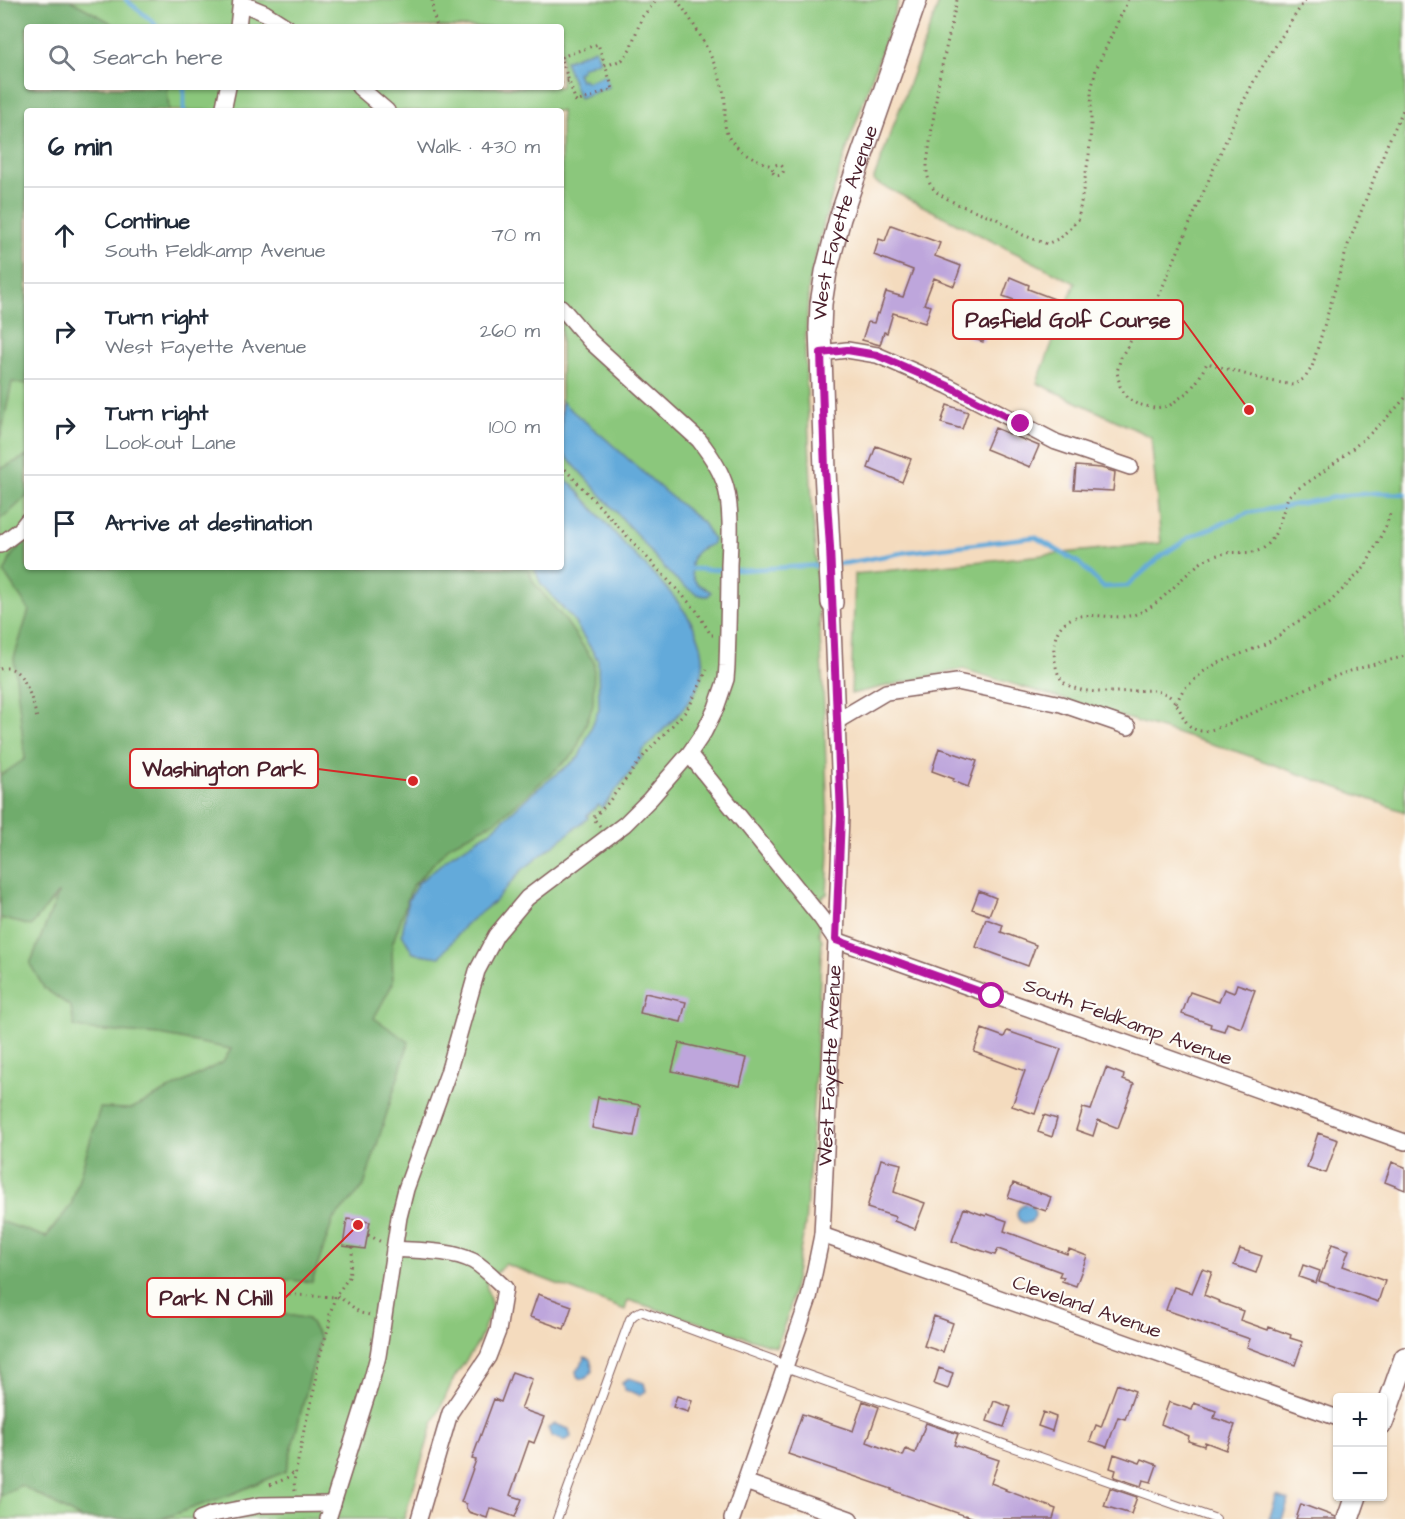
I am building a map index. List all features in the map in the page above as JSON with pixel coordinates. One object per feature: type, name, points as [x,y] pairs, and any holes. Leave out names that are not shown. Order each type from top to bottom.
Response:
[{"type":"street","name":"West Fayette Avenue","points":[[732,1519],[809,1298],[822,1235],[841,816],[825,470],[821,304],[826,272],[840,218],[916,0]]},
{"type":"street","points":[[238,24],[241,2],[282,24]]},
{"type":"street","points":[[224,108],[227,90]]},
{"type":"street","points":[[362,90],[384,108]]},
{"type":"street","points":[[328,1519],[378,1356],[390,1246],[406,1189],[448,1073],[477,971],[496,934],[527,898],[625,824],[689,754],[716,708],[726,679],[729,503],[725,486],[710,454],[699,440],[590,341],[564,311]]},
{"type":"street","points":[[821,353],[847,350],[877,355],[948,386],[1056,442],[1130,467]]},
{"type":"street","points":[[0,545],[24,525]]},
{"type":"street","points":[[837,721],[886,692],[957,682],[1061,704],[1128,727]]},
{"type":"street","points":[[689,754],[821,918],[836,940]]},
{"type":"street","name":"South Feldkamp Avenue","points":[[836,940],[1405,1142]]},
{"type":"street","name":"Cleveland Avenue","points":[[822,1235],[1333,1416]]},
{"type":"street","points":[[390,1246],[454,1255],[472,1261],[488,1271],[505,1288],[498,1331],[488,1357],[450,1413],[419,1519]]},
{"type":"street","points":[[1387,1411],[1405,1359]]},
{"type":"street","points":[[745,1482],[850,1519]]},
{"type":"street","points":[[1348,1519],[1355,1501]]},
{"type":"street","points":[[200,1519],[213,1514],[260,1505],[333,1504]]},
{"type":"lane","points":[[557,1519],[630,1319],[641,1311],[776,1361],[785,1367],[1216,1519]]},
{"type":"path","points":[[432,0],[436,24]]},
{"type":"path","points":[[605,66],[621,60],[626,55],[642,17],[657,0]]},
{"type":"path","points":[[677,0],[699,35],[721,80],[726,108],[725,124],[729,137],[744,152],[773,168]]},
{"type":"path","points":[[957,0],[937,89],[927,163],[930,184],[935,191],[957,204],[995,218],[1023,235],[1047,244],[1060,238],[1078,220],[1089,155],[1091,91],[1096,69],[1128,0]]},
{"type":"path","points":[[1305,0],[1257,75],[1238,112],[1160,293],[1121,357],[1117,372],[1120,386],[1127,398],[1137,404],[1154,408],[1169,406],[1189,391],[1207,363],[1265,380],[1293,385],[1305,378],[1312,367],[1348,245],[1387,145],[1405,106]]},
{"type":"path","points":[[564,57],[598,44],[613,89],[576,102],[564,67]]},
{"type":"path","points":[[564,82],[569,81]]},
{"type":"path","points":[[1405,398],[1345,456],[1289,496],[1274,536],[1261,550],[1214,556],[1191,570],[1161,598],[1141,612],[1118,617],[1085,615],[1075,617],[1064,624],[1057,633],[1054,649],[1055,665],[1060,679],[1066,684],[1087,691],[1157,691],[1169,696],[1176,703],[1190,727],[1202,732],[1233,722],[1333,677],[1405,656]]},
{"type":"path","points":[[564,468],[696,610],[711,635],[718,635]]},
{"type":"path","points":[[1176,703],[1183,690],[1203,672],[1216,664],[1263,645],[1329,603],[1365,567],[1391,511]]},
{"type":"path","points":[[0,669],[6,667],[17,671],[27,687],[37,718]]},
{"type":"path","points":[[604,830],[593,818],[608,804],[646,753],[685,712],[707,670]]},
{"type":"path","points":[[369,1235],[390,1246]]},
{"type":"path","points":[[295,1505],[294,1481],[316,1382],[318,1362],[335,1297],[349,1277],[353,1248]]},
{"type":"path","points":[[271,1294],[335,1297],[348,1303],[360,1313],[374,1316]]},
{"type":"path","points":[[270,1485],[285,1479],[296,1471]]},
{"type":"green space","points":[[0,0],[899,0],[841,166],[809,283],[805,350],[824,707],[829,854],[827,894],[822,897],[819,934],[822,940],[805,1225],[789,1312],[776,1347],[628,1300],[625,1310],[505,1264],[486,1284],[492,1308],[478,1343],[454,1378],[433,1424],[404,1519],[0,1519]]},
{"type":"green space","points":[[0,0],[70,0],[112,24],[24,24],[24,90],[167,90],[169,108],[24,108],[24,384],[12,382],[0,440]]},
{"type":"green space","points":[[940,0],[1405,0],[1405,812],[1238,752],[963,669],[851,694],[855,574],[1161,543],[1151,437],[1037,383],[1075,283],[873,181]]},
{"type":"green space","points":[[24,457],[24,499],[0,519],[0,467]]},
{"type":"green space","points":[[24,541],[24,570],[528,570],[534,583],[565,620],[594,662],[593,705],[575,753],[496,821],[450,845],[412,887],[392,945],[393,983],[374,1018],[409,1042],[364,1186],[333,1220],[312,1282],[267,1278],[254,1296],[264,1310],[308,1319],[320,1338],[286,1471],[235,1493],[161,1519],[81,1519],[21,1485],[0,1496],[0,1221],[46,1237],[71,1205],[100,1108],[131,1109],[223,1062],[231,1049],[160,1035],[90,1030],[74,1026],[71,1007],[44,988],[30,964],[59,892],[31,926],[0,918],[0,776],[25,759],[14,658],[29,610],[4,573],[12,555]]},
{"type":"water","points":[[595,49],[600,60],[581,68],[582,71],[577,73],[580,80],[584,79],[586,82],[605,75],[609,87],[579,98],[565,61]]},
{"type":"water","points":[[564,404],[703,523],[713,539],[712,544],[695,553],[691,562],[691,572],[698,584],[711,592],[708,596],[694,593],[673,576],[564,454]]},
{"type":"water","points":[[564,480],[572,484],[669,591],[694,626],[701,645],[703,665],[699,684],[681,712],[640,754],[642,757],[602,808],[599,805],[587,815],[588,818],[521,871],[495,901],[465,925],[440,957],[413,953],[402,934],[408,901],[418,883],[452,855],[491,831],[531,794],[579,757],[599,709],[598,660],[572,618],[541,584],[535,570],[564,570]]},
{"type":"water","points":[[1026,1205],[1032,1208],[1035,1214],[1032,1220],[1026,1223],[1020,1220],[1017,1214],[1020,1208]]},
{"type":"water","points":[[585,1357],[590,1359],[593,1370],[582,1379],[577,1377],[576,1371]]},
{"type":"water","points":[[629,1378],[644,1383],[646,1391],[640,1395],[625,1390],[622,1382]]},
{"type":"water","points":[[555,1424],[569,1429],[571,1437],[565,1441],[551,1436],[548,1428]]},
{"type":"water","points":[[1277,1496],[1289,1500],[1282,1519],[1269,1519]]},
{"type":"building","points":[[891,225],[940,243],[935,256],[961,266],[954,286],[934,278],[924,304],[931,306],[925,323],[893,313],[887,333],[884,332],[880,345],[862,340],[868,322],[874,323],[886,292],[903,297],[913,270],[874,255],[879,239],[885,241]]},
{"type":"building","points":[[1010,277],[1029,285],[1028,289],[1057,300],[1048,324],[1018,313],[1022,303],[1003,296]]},
{"type":"building","points":[[959,309],[991,320],[983,342],[952,331]]},
{"type":"building","points":[[947,405],[968,412],[962,429],[941,423]]},
{"type":"building","points":[[995,428],[1039,446],[1030,467],[986,449]]},
{"type":"building","points":[[876,446],[911,459],[902,482],[868,468]]},
{"type":"building","points":[[1076,466],[1101,468],[1115,472],[1113,491],[1074,489]]},
{"type":"building","points":[[939,748],[977,761],[968,787],[932,771]]},
{"type":"building","points":[[979,891],[996,898],[989,915],[972,909]]},
{"type":"building","points":[[986,919],[1003,925],[1001,932],[1036,945],[1028,966],[976,947]]},
{"type":"building","points":[[1237,984],[1255,990],[1241,1028],[1227,1023],[1224,1031],[1182,1014],[1190,992],[1219,1002],[1224,989],[1234,993]]},
{"type":"building","points":[[645,993],[686,1002],[681,1022],[640,1013]]},
{"type":"building","points":[[982,1029],[1004,1037],[1007,1031],[1061,1049],[1035,1114],[1012,1106],[1025,1071],[974,1052]]},
{"type":"building","points":[[679,1043],[747,1058],[740,1086],[672,1071]]},
{"type":"building","points":[[1106,1068],[1124,1075],[1123,1080],[1134,1084],[1118,1128],[1098,1120],[1093,1136],[1076,1130],[1083,1108],[1091,1110]]},
{"type":"building","points":[[598,1097],[640,1105],[634,1136],[592,1128]]},
{"type":"building","points":[[1044,1115],[1057,1119],[1052,1137],[1038,1132]]},
{"type":"building","points":[[1318,1133],[1338,1140],[1326,1173],[1307,1167]]},
{"type":"building","points":[[881,1159],[901,1164],[894,1192],[925,1203],[915,1229],[894,1221],[896,1217],[867,1208]]},
{"type":"building","points":[[1392,1162],[1405,1167],[1405,1190],[1385,1182]]},
{"type":"building","points":[[1013,1183],[1051,1197],[1046,1211],[1008,1198]]},
{"type":"building","points":[[964,1208],[1007,1221],[1004,1231],[1067,1254],[1069,1249],[1087,1256],[1076,1286],[1062,1281],[1064,1277],[1059,1276],[1061,1272],[1023,1258],[998,1249],[995,1255],[952,1241]]},
{"type":"building","points":[[347,1219],[370,1222],[365,1249],[343,1246]]},
{"type":"building","points":[[1332,1244],[1349,1250],[1343,1266],[1385,1281],[1378,1302],[1319,1281]]},
{"type":"building","points":[[1240,1249],[1262,1256],[1256,1273],[1234,1265]]},
{"type":"building","points":[[1303,1265],[1320,1271],[1316,1283],[1299,1277]]},
{"type":"building","points":[[1202,1269],[1212,1272],[1204,1295],[1243,1311],[1240,1320],[1268,1330],[1269,1327],[1303,1342],[1295,1365],[1247,1347],[1250,1339],[1166,1310],[1174,1287],[1192,1293]]},
{"type":"building","points":[[538,1294],[572,1306],[564,1329],[530,1317]]},
{"type":"building","points":[[934,1316],[953,1323],[943,1352],[924,1346]]},
{"type":"building","points":[[939,1368],[953,1373],[948,1389],[934,1384]]},
{"type":"building","points":[[512,1372],[532,1379],[521,1409],[544,1417],[534,1443],[529,1441],[510,1495],[522,1499],[515,1517],[490,1508],[487,1518],[469,1512],[466,1504],[461,1502],[476,1460],[472,1459],[494,1399],[501,1402]]},
{"type":"building","points":[[1117,1384],[1135,1391],[1125,1419],[1118,1417],[1107,1447],[1090,1441],[1096,1425],[1101,1427]]},
{"type":"building","points":[[677,1396],[692,1401],[688,1412],[673,1407]]},
{"type":"building","points":[[863,1401],[879,1407],[867,1442],[903,1456],[906,1449],[915,1453],[926,1423],[958,1434],[954,1445],[999,1460],[991,1483],[1056,1509],[1053,1519],[977,1519],[788,1454],[802,1414],[853,1431]]},
{"type":"building","points":[[994,1401],[1011,1407],[1004,1427],[987,1421]]},
{"type":"building","points":[[1169,1402],[1192,1410],[1194,1403],[1216,1411],[1214,1418],[1235,1425],[1226,1450],[1205,1442],[1204,1446],[1188,1441],[1189,1436],[1161,1424]]},
{"type":"building","points":[[1043,1412],[1056,1417],[1052,1431],[1038,1426]]},
{"type":"building","points":[[1114,1454],[1140,1463],[1142,1459],[1157,1465],[1151,1482],[1143,1480],[1141,1486],[1114,1477],[1116,1470],[1110,1468]]},
{"type":"building","points":[[1110,1488],[1137,1497],[1131,1514],[1104,1506]]},
{"type":"building","points":[[1301,1504],[1336,1517],[1336,1519],[1296,1519]]},
{"type":"waterway","points":[[126,0],[154,24]]},
{"type":"waterway","points":[[184,90],[184,108]]},
{"type":"waterway","points":[[834,564],[907,552],[1035,537],[1079,563],[1103,587],[1127,586],[1160,557],[1190,537],[1247,513],[1347,495],[1405,494]]},
{"type":"waterway","points":[[691,569],[742,570],[823,565]]},
{"type":"place","name":"Pasfield Golf Course","points":[[1249,410]]},
{"type":"place","name":"Washington Park","points":[[413,781]]},
{"type":"place","name":"Park N Chill","points":[[358,1225]]},
{"type":"route","points":[[992,996],[836,940],[841,816],[821,353],[847,350],[877,355],[948,386],[1021,424]]}]
